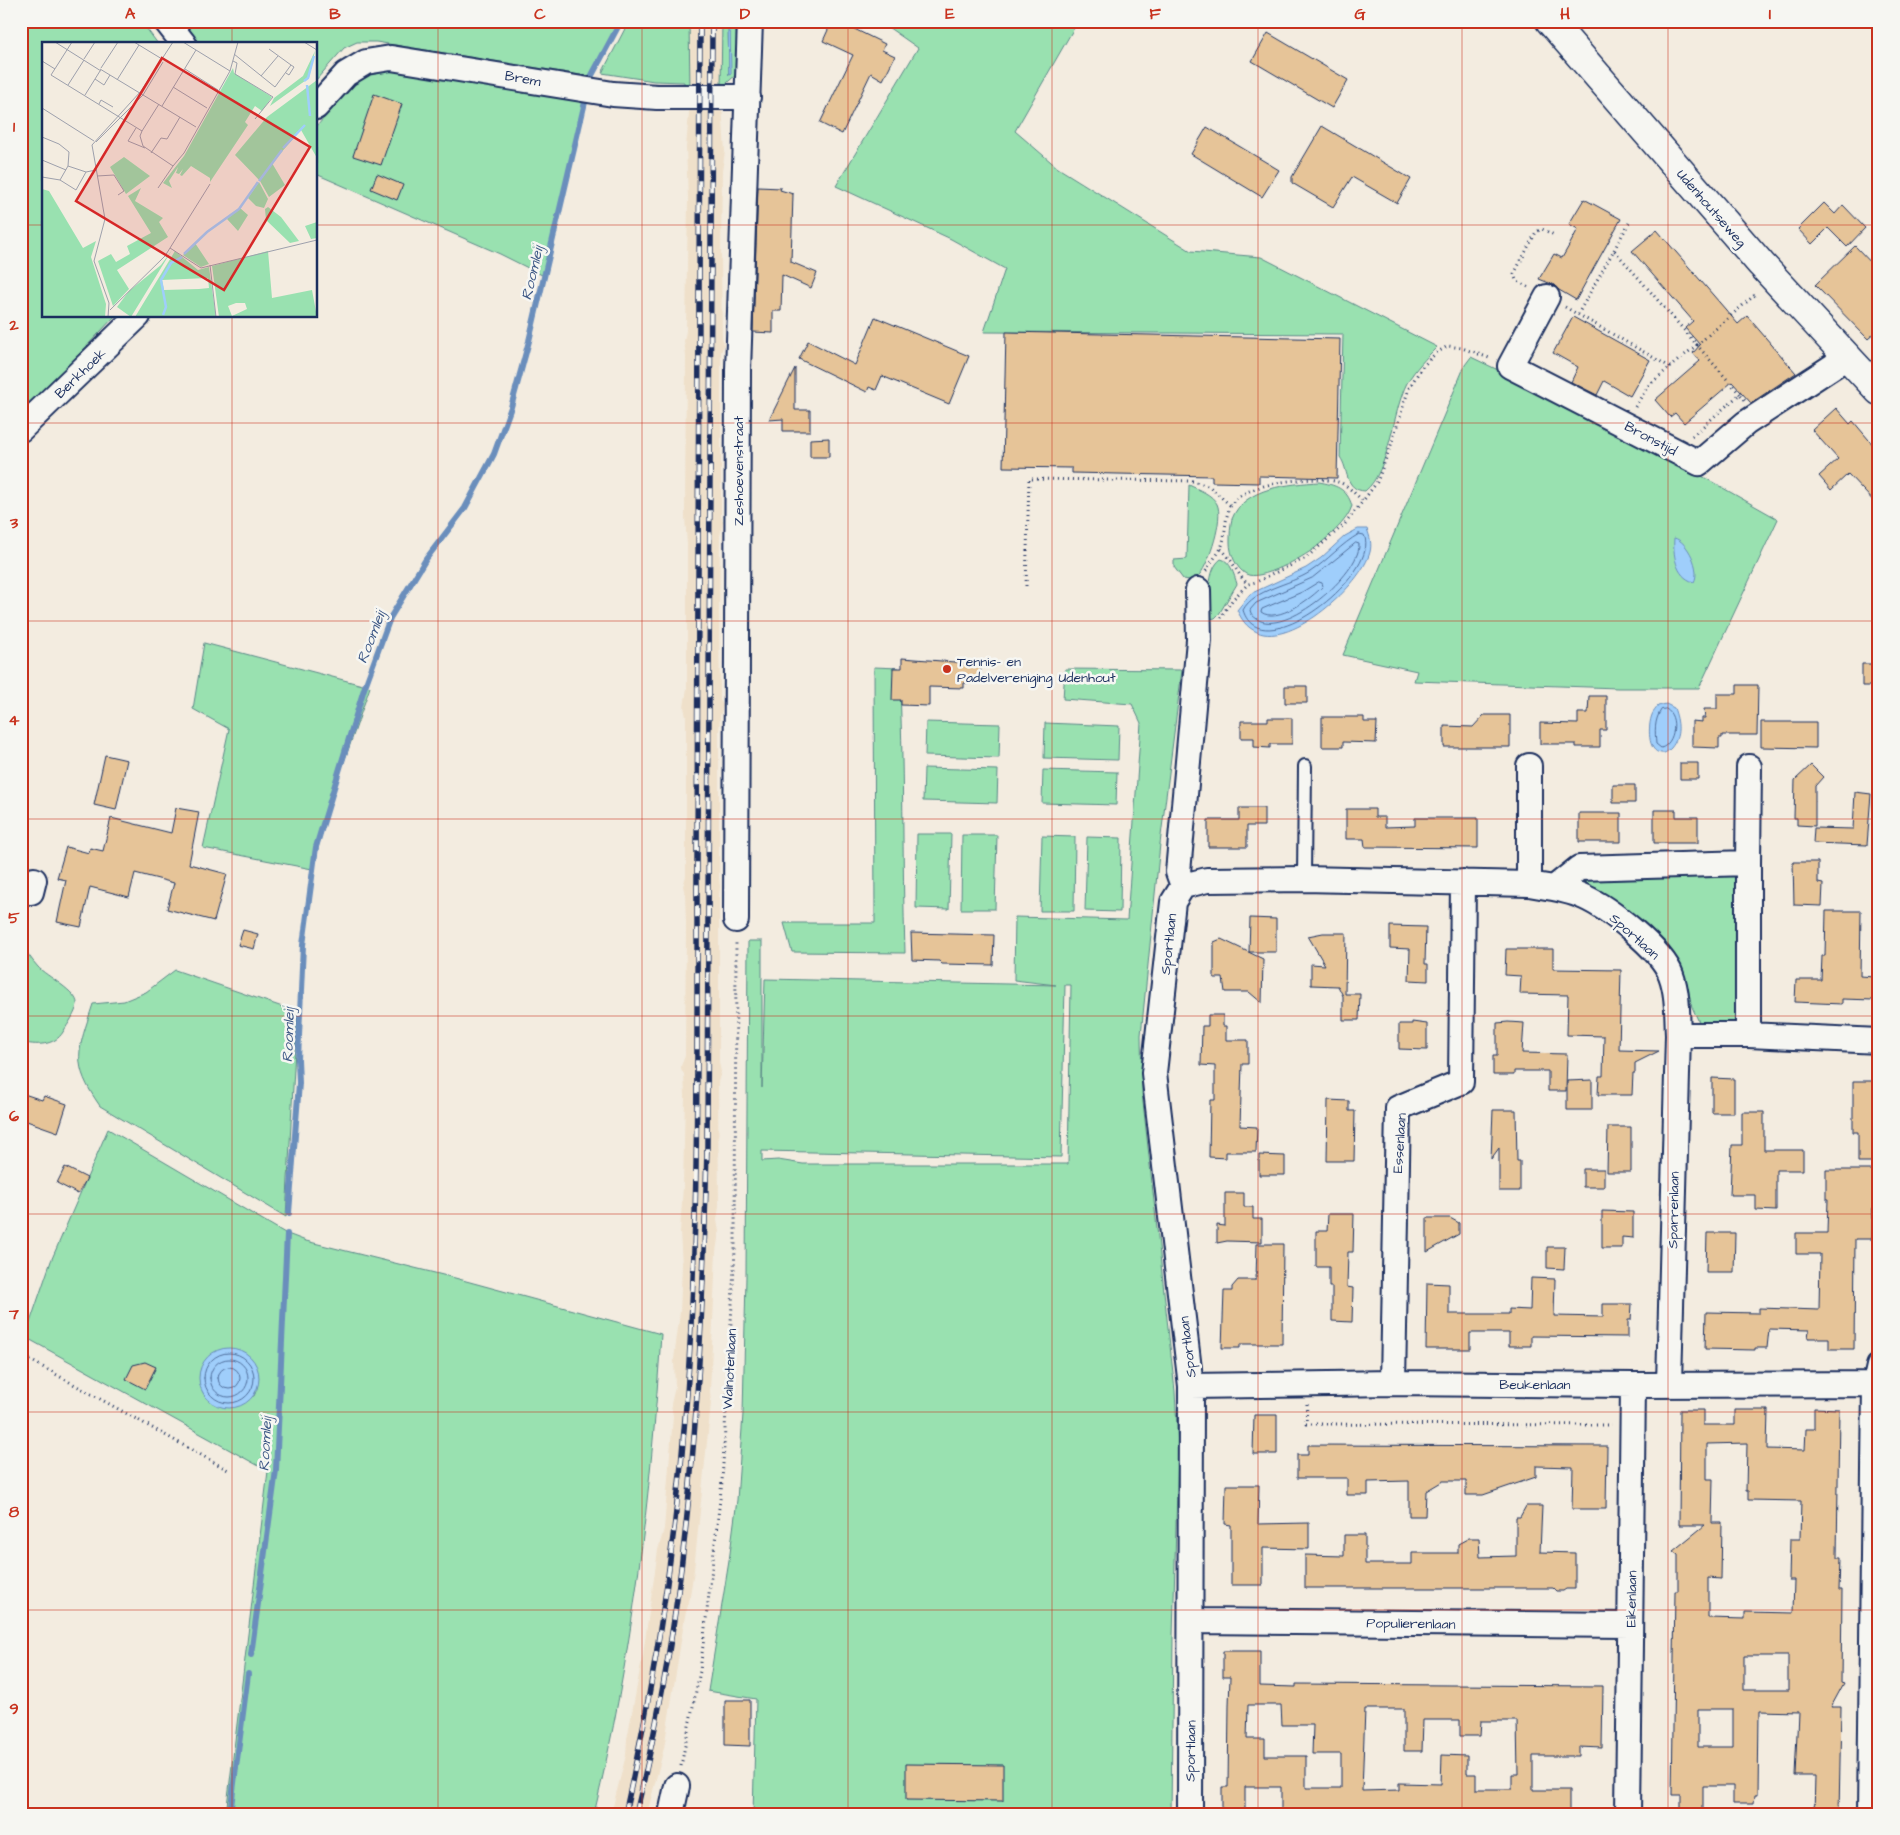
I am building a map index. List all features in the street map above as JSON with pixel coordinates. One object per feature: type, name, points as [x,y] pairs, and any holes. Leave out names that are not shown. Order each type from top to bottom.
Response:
[{"type":"street","points":[[166,21],[182,42]]},
{"type":"street","name":"Zeshoevenstraat","points":[[736,920],[738,370],[750,21]]},
{"type":"street","name":"Udenhoutseweg","points":[[1550,21],[1760,264],[1879,391]]},
{"type":"street","name":"Brem","points":[[318,105],[346,74],[366,62],[391,58],[613,94],[657,97],[748,98]]},
{"type":"street","points":[[1510,366],[1547,297]]},
{"type":"street","name":"Berkhoek","points":[[21,429],[136,318]]},
{"type":"street","name":"Bronstijd","points":[[1510,366],[1699,463],[1746,423],[1847,357]]},
{"type":"street","points":[[1184,886],[1178,872],[1199,640],[1198,590]]},
{"type":"street","points":[[1529,766],[1529,884]]},
{"type":"street","points":[[1748,1035],[1749,767]]},
{"type":"street","points":[[1554,888],[1579,868],[1748,863]]},
{"type":"street","name":"Sportlaan","points":[[1190,1814],[1192,1621],[1191,1386],[1154,1073],[1173,902],[1184,886],[1207,880],[1304,879],[1463,882],[1529,884],[1554,888],[1584,897],[1616,916],[1656,951],[1670,973],[1674,987],[1678,1035]]},
{"type":"street","name":"Essenlaan","points":[[1392,1384],[1398,1108],[1461,1082],[1463,882]]},
{"type":"street","points":[[1678,1035],[1748,1035],[1879,1041]]},
{"type":"street","name":"Sparrenlaan","points":[[1669,1384],[1678,1035]]},
{"type":"street","points":[[1870,1814],[1876,1596],[1878,1378]]},
{"type":"street","name":"Beukenlaan","points":[[1191,1386],[1307,1384],[1633,1385],[1878,1378]]},
{"type":"street","name":"Eikenlaan","points":[[1628,1814],[1633,1385]]},
{"type":"street","name":"Populierenlaan","points":[[1192,1621],[1630,1626]]},
{"type":"street","points":[[671,1814],[678,1786]]},
{"type":"lane","points":[[1304,879],[1305,766]]},
{"type":"path","points":[[1578,314],[1629,223]]},
{"type":"path","points":[[1554,235],[1542,229],[1536,232],[1514,274],[1516,280],[1670,367]]},
{"type":"path","points":[[1614,250],[1740,394]]},
{"type":"path","points":[[1623,424],[1648,386],[1756,294]]},
{"type":"path","points":[[1199,640],[1209,636],[1233,598],[1248,584],[1281,571],[1306,558],[1345,524],[1377,482],[1409,388],[1422,367],[1436,353],[1448,346],[1462,348],[1510,366]]},
{"type":"path","points":[[1026,586],[1029,479],[1194,481],[1210,487],[1231,506]]},
{"type":"path","points":[[1198,590],[1210,561],[1221,549],[1226,518],[1231,506],[1238,497],[1261,487],[1282,481],[1313,479],[1340,482],[1363,501]]},
{"type":"path","points":[[1221,549],[1228,555],[1242,578],[1248,584]]},
{"type":"path","name":"Walnotenlaan","points":[[678,1786],[700,1671],[722,1482],[735,1251],[736,920]]},
{"type":"path","points":[[21,1354],[228,1470]]},
{"type":"path","points":[[1307,1384],[1306,1424],[1634,1425]]},
{"type":"shaded area","points":[[689,21],[722,21],[721,88],[690,91]]},
{"type":"shaded area","points":[[690,102],[722,105],[725,152],[722,171],[721,252],[722,337],[724,345],[721,352],[721,516],[723,522],[720,536],[719,612],[720,700],[723,705],[719,732],[719,1062],[721,1072],[718,1082],[719,1207],[717,1220],[719,1232],[716,1252],[711,1403],[694,1570],[664,1748],[647,1814],[611,1814],[626,1755],[658,1550],[664,1529],[673,1416],[671,1404],[675,1387],[674,1359],[680,1312],[682,1265],[680,1232],[685,1096],[684,1074],[681,1070],[685,1056],[686,924],[683,886],[686,876],[686,717],[684,707],[687,688],[686,356],[684,341],[686,331],[688,199],[686,147]]},
{"type":"green space","points":[[21,21],[141,21],[157,42],[42,42],[42,318],[113,318],[21,416]]},
{"type":"green space","points":[[179,21],[217,21],[219,23],[221,21],[619,21],[594,71],[593,77],[376,42],[357,42],[344,48],[318,78],[318,42],[195,42]]},
{"type":"green space","points":[[629,21],[689,21],[690,91],[684,86],[684,82],[654,81],[602,73]]},
{"type":"green space","points":[[722,21],[728,21],[729,75],[730,21],[736,21],[737,74],[721,88]]},
{"type":"green space","points":[[887,21],[1078,21],[1015,131],[1058,168],[1191,251],[1261,257],[1437,347],[1417,368],[1407,383],[1380,470],[1365,491],[1358,490],[1350,483],[1340,457],[1343,334],[984,332],[1005,269],[951,239],[836,186],[918,48],[885,25]]},
{"type":"green space","points":[[379,65],[588,95],[544,276],[500,254],[318,175],[318,125],[365,72]]},
{"type":"green space","points":[[1471,357],[1604,421],[1778,519],[1699,688],[1618,688],[1414,681],[1417,671],[1343,655],[1465,365]]},
{"type":"green space","points":[[1319,482],[1340,488],[1350,500],[1352,506],[1350,512],[1342,523],[1315,548],[1271,572],[1252,576],[1242,571],[1232,556],[1230,547],[1231,522],[1238,508],[1247,500],[1269,489]]},
{"type":"green space","points":[[1189,485],[1212,498],[1217,504],[1219,511],[1215,540],[1204,568],[1199,575],[1190,580],[1183,579],[1174,567],[1174,560],[1187,559]]},
{"type":"green space","points":[[1221,559],[1230,565],[1237,584],[1219,614],[1211,619],[1209,616],[1209,593],[1211,577],[1216,564]]},
{"type":"green space","points":[[204,643],[370,687],[334,791],[312,869],[203,848],[229,729],[193,709]]},
{"type":"green space","points":[[874,667],[899,668],[902,739],[905,953],[792,952],[784,923],[875,923]]},
{"type":"green space","points":[[1065,669],[1182,670],[1160,844],[1141,1035],[1142,1093],[1175,1391],[1178,1448],[1171,1814],[753,1814],[756,1699],[708,1691],[737,1500],[743,1414],[746,1277],[748,941],[762,941],[762,1088],[765,979],[1056,985],[1014,980],[1015,917],[1127,920],[1141,723],[1132,704],[1063,699]],"holes":[[[1065,985],[1071,985],[1068,1164],[803,1164],[778,1160],[762,1161],[762,1151],[1061,1157]]]},
{"type":"green space","points":[[926,722],[1000,724],[999,758],[925,756]]},
{"type":"green space","points":[[1045,723],[1119,726],[1118,760],[1044,758]]},
{"type":"green space","points":[[924,768],[998,770],[997,803],[923,801]]},
{"type":"green space","points":[[1043,770],[1117,772],[1116,805],[1042,803]]},
{"type":"green space","points":[[917,834],[951,834],[949,909],[916,908]]},
{"type":"green space","points":[[962,835],[997,835],[995,909],[961,909]]},
{"type":"green space","points":[[1042,836],[1075,837],[1074,911],[1040,911]]},
{"type":"green space","points":[[1087,837],[1121,838],[1120,912],[1085,911]]},
{"type":"green space","points":[[1737,876],[1738,1025],[1708,1026],[1699,1022],[1692,1007],[1686,979],[1675,959],[1581,882],[1584,878]]},
{"type":"green space","points":[[21,941],[28,955],[38,967],[67,989],[76,999],[77,1004],[73,1015],[59,1037],[44,1044],[21,1042]]},
{"type":"green space","points":[[175,970],[297,1012],[286,1217],[100,1106],[84,1079],[80,1056],[81,1046],[93,1004],[124,1001],[146,992]]},
{"type":"green space","points":[[108,1129],[285,1233],[306,1241],[455,1278],[661,1334],[652,1455],[638,1576],[619,1696],[594,1814],[226,1814],[268,1471],[25,1337],[51,1261]],"holes":[[[243,1352],[255,1366],[258,1378],[254,1396],[209,1401],[200,1385],[201,1368]]]},
{"type":"water","points":[[728,21],[730,21],[731,74],[729,75]]},
{"type":"water","points":[[1358,529],[1367,529],[1371,546],[1370,552],[1354,580],[1324,610],[1288,631],[1272,634],[1257,632],[1245,623],[1237,610],[1250,594],[1306,568],[1321,558],[1345,536]]},
{"type":"water","points":[[1674,538],[1684,544],[1692,557],[1696,570],[1694,582],[1683,575],[1676,564]]},
{"type":"water","points":[[1666,704],[1674,708],[1678,734],[1671,748],[1662,753],[1653,748],[1650,737],[1650,725],[1652,714],[1658,706]]},
{"type":"water","points":[[229,1348],[246,1353],[254,1361],[259,1378],[254,1395],[246,1403],[229,1408],[212,1403],[204,1395],[199,1378],[204,1361],[212,1353]]},
{"type":"building","points":[[832,21],[838,21],[885,44],[882,50],[895,56],[883,80],[871,73],[842,134],[820,123],[853,55],[823,41]]},
{"type":"building","points":[[1268,33],[1348,80],[1332,108],[1252,61]]},
{"type":"building","points":[[374,94],[402,104],[381,165],[353,156]]},
{"type":"building","points":[[1322,126],[1411,179],[1397,203],[1352,177],[1333,207],[1292,183],[1292,177]]},
{"type":"building","points":[[1207,127],[1279,170],[1262,197],[1191,154]]},
{"type":"building","points":[[377,174],[403,185],[397,200],[371,189]]},
{"type":"building","points":[[758,187],[781,188],[780,190],[793,194],[791,262],[817,273],[811,288],[782,275],[781,311],[773,311],[773,333],[753,332]]},
{"type":"building","points":[[1584,199],[1621,219],[1576,300],[1554,285],[1539,279],[1554,254],[1562,258],[1570,244],[1578,229],[1569,224]]},
{"type":"building","points":[[1824,203],[1835,214],[1843,205],[1865,228],[1847,247],[1828,228],[1812,244],[1798,229]]},
{"type":"building","points":[[1657,230],[1738,324],[1747,316],[1796,373],[1751,403],[1732,382],[1684,423],[1675,413],[1670,417],[1655,400],[1700,361],[1693,353],[1700,345],[1685,328],[1693,321],[1632,251]]},
{"type":"building","points":[[1855,246],[1879,271],[1879,329],[1868,339],[1815,285]]},
{"type":"building","points":[[875,317],[969,356],[949,404],[882,376],[876,390],[869,387],[867,392],[799,359],[808,341],[855,365]]},
{"type":"building","points":[[1573,317],[1650,360],[1630,396],[1604,381],[1597,395],[1571,382],[1578,367],[1553,353]]},
{"type":"building","points":[[1006,332],[1340,339],[1337,478],[1259,476],[1259,483],[1212,482],[1212,476],[1072,473],[1072,468],[1003,467]]},
{"type":"building","points":[[795,368],[795,410],[810,410],[810,431],[783,431],[783,419],[769,420]]},
{"type":"building","points":[[1836,408],[1850,424],[1853,421],[1879,452],[1879,507],[1848,474],[1831,490],[1819,476],[1838,459],[1812,430]]},
{"type":"building","points":[[829,438],[829,457],[810,457],[810,439]]},
{"type":"building","points":[[902,658],[981,664],[980,683],[964,683],[964,688],[929,687],[929,706],[901,705],[901,700],[892,700],[893,668],[902,668]]},
{"type":"building","points":[[1862,664],[1879,664],[1879,686],[1862,686]]},
{"type":"building","points":[[1737,685],[1758,685],[1757,735],[1722,735],[1722,738],[1719,738],[1719,748],[1692,747],[1692,721],[1702,722],[1702,718],[1705,718],[1704,709],[1717,709],[1717,694],[1737,694]]},
{"type":"building","points":[[1285,686],[1307,686],[1307,703],[1285,703]]},
{"type":"building","points":[[1589,696],[1606,696],[1606,730],[1600,730],[1600,747],[1576,747],[1576,744],[1540,744],[1540,723],[1578,724],[1578,713],[1588,713]]},
{"type":"building","points":[[1484,715],[1510,715],[1510,747],[1444,747],[1444,726],[1473,727]]},
{"type":"building","points":[[1322,717],[1364,717],[1364,722],[1377,722],[1376,743],[1343,742],[1343,747],[1322,747]]},
{"type":"building","points":[[1268,718],[1292,718],[1292,744],[1270,744],[1270,748],[1254,747],[1254,738],[1241,738],[1241,721],[1268,721]]},
{"type":"building","points":[[1761,722],[1816,722],[1816,748],[1761,747]]},
{"type":"building","points":[[105,755],[127,760],[116,810],[94,805]]},
{"type":"building","points":[[1680,763],[1698,763],[1698,779],[1680,779]]},
{"type":"building","points":[[1811,765],[1823,777],[1815,786],[1815,826],[1797,825],[1797,818],[1794,818],[1795,780]]},
{"type":"building","points":[[1613,785],[1635,785],[1635,803],[1613,803]]},
{"type":"building","points":[[1855,792],[1871,794],[1867,845],[1813,843],[1814,828],[1853,829]]},
{"type":"building","points":[[176,808],[199,812],[189,864],[227,874],[214,921],[167,909],[174,883],[135,873],[129,897],[90,887],[81,927],[57,922],[66,880],[57,878],[66,847],[89,853],[90,848],[103,851],[111,818],[171,833]]},
{"type":"building","points":[[1239,808],[1264,808],[1264,826],[1247,826],[1247,847],[1208,847],[1208,820],[1239,820]]},
{"type":"building","points":[[1346,809],[1375,809],[1375,817],[1385,817],[1385,827],[1415,826],[1415,818],[1478,818],[1478,848],[1365,847],[1364,839],[1346,839]]},
{"type":"building","points":[[1654,810],[1676,810],[1676,817],[1698,817],[1698,843],[1654,843]]},
{"type":"building","points":[[1579,813],[1621,813],[1621,842],[1579,842]]},
{"type":"building","points":[[1793,862],[1818,862],[1818,883],[1823,884],[1822,906],[1794,905]]},
{"type":"building","points":[[1826,911],[1861,911],[1860,976],[1875,977],[1874,1000],[1842,999],[1842,1004],[1795,1002],[1796,980],[1821,980],[1822,956],[1825,956]]},
{"type":"building","points":[[1250,918],[1276,919],[1276,952],[1249,952]]},
{"type":"building","points":[[1390,926],[1426,927],[1425,964],[1428,964],[1428,981],[1409,980],[1410,949],[1390,948]]},
{"type":"building","points":[[243,930],[258,934],[254,949],[238,945]]},
{"type":"building","points":[[911,933],[994,935],[993,965],[942,964],[939,961],[912,960]]},
{"type":"building","points":[[1323,933],[1346,933],[1345,994],[1360,994],[1359,1020],[1343,1020],[1343,996],[1338,986],[1311,985],[1311,964],[1325,965],[1308,936]]},
{"type":"building","points":[[1221,939],[1263,959],[1262,1003],[1249,992],[1225,992],[1223,978],[1214,978],[1214,942]]},
{"type":"building","points":[[1506,949],[1553,949],[1553,969],[1621,970],[1619,1050],[1659,1051],[1635,1063],[1632,1095],[1598,1095],[1599,1076],[1603,1076],[1604,1036],[1567,1035],[1568,995],[1520,994],[1521,976],[1505,975]]},
{"type":"building","points":[[1208,1015],[1223,1015],[1223,1026],[1226,1026],[1226,1040],[1248,1040],[1248,1064],[1242,1064],[1240,1126],[1257,1127],[1256,1152],[1226,1152],[1226,1158],[1209,1157],[1210,1100],[1215,1100],[1215,1066],[1201,1065],[1202,1026],[1208,1026]]},
{"type":"building","points":[[1412,1022],[1427,1024],[1427,1050],[1399,1049],[1399,1024],[1412,1024]]},
{"type":"building","points":[[1497,1023],[1524,1023],[1522,1053],[1567,1054],[1566,1091],[1548,1091],[1548,1071],[1514,1071],[1514,1075],[1493,1075],[1493,1056],[1497,1056]]},
{"type":"building","points":[[1712,1078],[1734,1079],[1734,1113],[1712,1113]]},
{"type":"building","points":[[1592,1080],[1592,1110],[1567,1110],[1567,1081]]},
{"type":"building","points":[[1853,1081],[1879,1081],[1879,1162],[1858,1162],[1858,1132],[1853,1132]]},
{"type":"building","points":[[21,1093],[42,1100],[44,1096],[67,1104],[58,1132],[21,1119]]},
{"type":"building","points":[[1328,1100],[1349,1101],[1349,1111],[1355,1111],[1354,1161],[1327,1161]]},
{"type":"building","points":[[1493,1110],[1516,1110],[1517,1161],[1520,1161],[1520,1191],[1499,1191],[1499,1148],[1491,1159]]},
{"type":"building","points":[[1742,1112],[1764,1112],[1764,1150],[1803,1150],[1803,1170],[1776,1170],[1776,1211],[1756,1210],[1756,1195],[1730,1195],[1732,1145],[1742,1145]]},
{"type":"building","points":[[1608,1127],[1631,1127],[1631,1172],[1607,1172]]},
{"type":"building","points":[[1259,1155],[1285,1156],[1285,1175],[1259,1175]]},
{"type":"building","points":[[65,1167],[87,1178],[78,1194],[57,1183]]},
{"type":"building","points":[[1583,1169],[1604,1169],[1604,1187],[1583,1187]]},
{"type":"building","points":[[1826,1170],[1873,1170],[1872,1239],[1855,1239],[1854,1349],[1829,1349],[1829,1338],[1808,1338],[1809,1330],[1769,1329],[1767,1348],[1755,1348],[1755,1350],[1705,1349],[1706,1312],[1759,1313],[1759,1308],[1819,1310],[1820,1254],[1796,1254],[1796,1233],[1827,1233],[1828,1199],[1826,1199]]},
{"type":"building","points":[[1225,1193],[1244,1193],[1244,1207],[1253,1207],[1253,1219],[1262,1219],[1262,1242],[1227,1241],[1217,1243],[1217,1225],[1225,1226]]},
{"type":"building","points":[[1602,1211],[1633,1212],[1633,1238],[1622,1237],[1622,1248],[1602,1248]]},
{"type":"building","points":[[1328,1214],[1354,1214],[1353,1252],[1348,1252],[1347,1287],[1353,1288],[1352,1322],[1332,1321],[1332,1287],[1329,1287],[1329,1267],[1316,1267],[1316,1231],[1327,1231]]},
{"type":"building","points":[[1427,1218],[1450,1218],[1459,1223],[1459,1234],[1427,1252]]},
{"type":"building","points":[[1707,1233],[1735,1233],[1734,1272],[1706,1272]]},
{"type":"building","points":[[1257,1244],[1283,1244],[1282,1344],[1240,1344],[1240,1348],[1222,1348],[1224,1291],[1232,1291],[1232,1287],[1238,1280],[1256,1280]]},
{"type":"building","points":[[1547,1247],[1565,1247],[1564,1269],[1547,1268]]},
{"type":"building","points":[[1531,1278],[1555,1279],[1554,1316],[1603,1317],[1603,1304],[1632,1304],[1631,1320],[1628,1320],[1628,1337],[1531,1336],[1531,1346],[1509,1346],[1509,1333],[1470,1333],[1470,1349],[1426,1349],[1427,1283],[1449,1284],[1449,1314],[1509,1314],[1509,1309],[1530,1310]]},
{"type":"building","points":[[145,1362],[156,1367],[145,1389],[126,1379],[133,1365]]},
{"type":"building","points":[[1814,1408],[1839,1409],[1837,1558],[1840,1558],[1839,1590],[1842,1590],[1841,1682],[1844,1683],[1831,1707],[1841,1707],[1839,1814],[1814,1814],[1815,1776],[1795,1776],[1798,1712],[1759,1711],[1758,1795],[1755,1795],[1754,1804],[1733,1804],[1733,1786],[1703,1786],[1703,1810],[1681,1810],[1681,1795],[1672,1795],[1675,1591],[1678,1591],[1678,1555],[1673,1551],[1705,1525],[1679,1525],[1680,1410],[1703,1410],[1703,1425],[1735,1425],[1735,1410],[1768,1410],[1767,1449],[1805,1450],[1806,1429],[1814,1429]],"holes":[[[1747,1443],[1746,1491],[1748,1491],[1748,1500],[1801,1501],[1800,1539],[1790,1539],[1789,1580],[1794,1580],[1793,1613],[1745,1612],[1745,1619],[1708,1618],[1708,1578],[1721,1579],[1722,1523],[1712,1523],[1713,1479],[1707,1479],[1707,1444]],[[1744,1656],[1788,1656],[1788,1690],[1744,1690]],[[1698,1709],[1733,1709],[1733,1747],[1698,1747]]]},
{"type":"building","points":[[1254,1415],[1277,1415],[1277,1454],[1253,1454]]},
{"type":"building","points":[[1308,1445],[1607,1446],[1606,1509],[1572,1509],[1573,1467],[1536,1466],[1536,1477],[1483,1495],[1466,1495],[1466,1481],[1443,1481],[1426,1491],[1425,1516],[1409,1516],[1409,1481],[1368,1482],[1368,1495],[1347,1495],[1347,1478],[1297,1478],[1297,1455],[1308,1455]]},
{"type":"building","points":[[1226,1485],[1259,1485],[1258,1524],[1309,1523],[1309,1549],[1263,1548],[1263,1585],[1231,1585],[1231,1525],[1225,1524]]},
{"type":"building","points":[[1526,1506],[1542,1506],[1540,1552],[1575,1553],[1575,1589],[1556,1591],[1553,1588],[1305,1588],[1305,1555],[1344,1556],[1344,1535],[1365,1535],[1365,1564],[1412,1564],[1412,1553],[1458,1553],[1458,1544],[1469,1538],[1479,1538],[1480,1557],[1516,1556],[1516,1517],[1520,1517]]},
{"type":"building","points":[[1223,1651],[1260,1651],[1260,1686],[1296,1687],[1296,1684],[1603,1686],[1602,1748],[1579,1747],[1579,1756],[1533,1756],[1533,1790],[1569,1790],[1569,1814],[1281,1814],[1281,1787],[1245,1787],[1245,1814],[1222,1814],[1222,1787],[1228,1787],[1230,1677],[1223,1677]],"holes":[[[1248,1705],[1281,1705],[1282,1725],[1313,1725],[1312,1754],[1341,1754],[1341,1788],[1306,1788],[1306,1756],[1265,1756],[1265,1739],[1247,1739]],[[1365,1709],[1404,1709],[1404,1751],[1422,1751],[1423,1720],[1460,1720],[1460,1736],[1480,1736],[1481,1721],[1517,1721],[1518,1774],[1512,1774],[1512,1789],[1476,1789],[1476,1774],[1467,1774],[1467,1756],[1442,1755],[1441,1784],[1399,1783],[1399,1790],[1362,1791]]]},
{"type":"building","points":[[725,1700],[750,1700],[750,1746],[725,1745]]},
{"type":"building","points":[[906,1764],[1003,1765],[1003,1801],[906,1800]]},
{"type":"waterway","name":"Roomleij","points":[[591,77],[621,21]]},
{"type":"waterway","name":"Roomleij","points":[[289,1213],[299,1083],[298,1059],[303,945],[316,847],[364,689],[390,618],[426,559],[465,508],[494,454],[511,407],[529,341],[585,102]]},
{"type":"waterway","name":"Roomleij","points":[[251,1655],[276,1470],[287,1234]]},
{"type":"waterway","name":"Roomleij","points":[[230,1814],[248,1674]]},
{"type":"railway","points":[[625,1814],[656,1658],[671,1552],[683,1447],[694,1263],[697,1067],[700,21]]},
{"type":"railway","points":[[636,1814],[652,1745],[665,1675],[681,1569],[694,1438],[702,1293],[707,1148],[712,21]]},
{"type":"place","name":"Tennis- en Padelvereniging Udenhout","points":[[947,669]]}]
